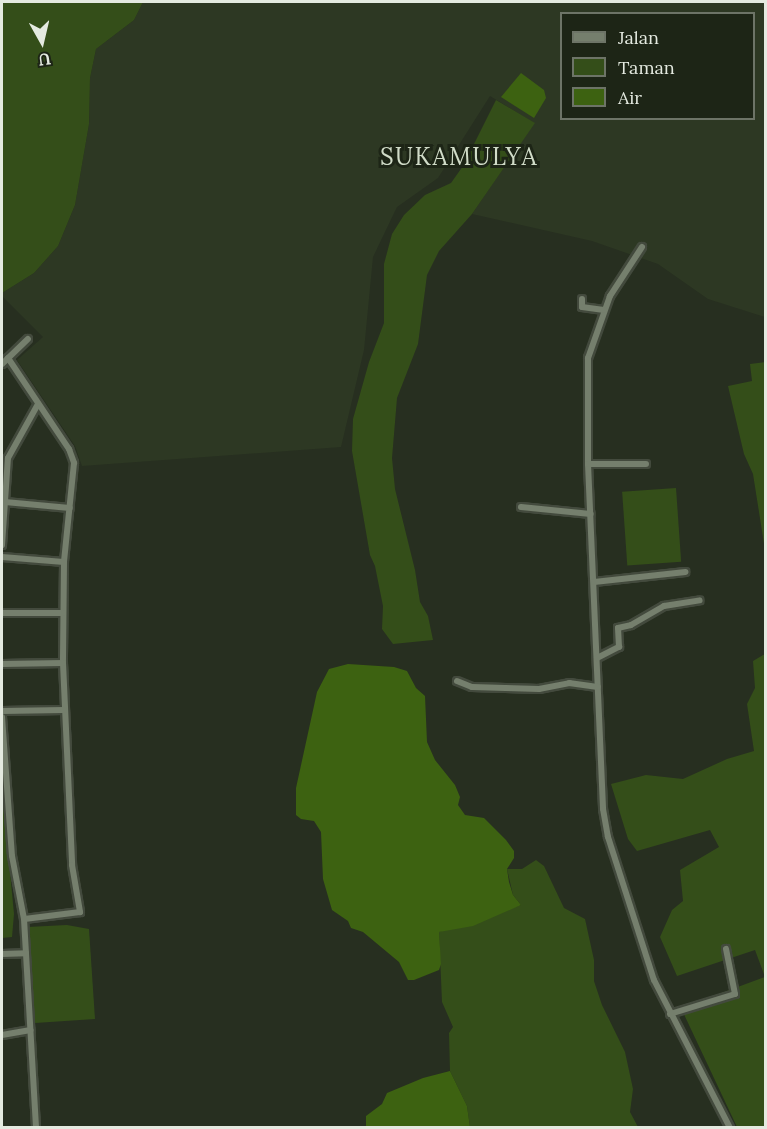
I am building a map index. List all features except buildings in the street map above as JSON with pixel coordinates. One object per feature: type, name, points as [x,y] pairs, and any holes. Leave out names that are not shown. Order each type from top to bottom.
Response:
[{"type":"street","points":[[642,247],[604,310],[588,358],[588,464],[603,809],[608,837],[644,952],[670,1014],[730,1128]]},
{"type":"street","points":[[582,299],[582,307],[604,310]]},
{"type":"street","points":[[2,364],[28,339]]},
{"type":"street","points":[[8,358],[73,455],[64,562],[63,663],[72,865],[80,912],[24,919]]},
{"type":"street","points":[[2,545],[10,452],[38,404]]},
{"type":"street","points":[[588,464],[646,464]]},
{"type":"street","points":[[5,502],[70,508]]},
{"type":"street","points":[[522,507],[591,514]]},
{"type":"street","points":[[2,557],[64,562]]},
{"type":"street","points":[[594,582],[685,572]]},
{"type":"street","points":[[597,658],[619,647],[618,628],[631,625],[664,606],[699,600]]},
{"type":"street","points":[[2,613],[63,613]]},
{"type":"street","points":[[2,664],[63,663]]},
{"type":"street","points":[[457,681],[472,687],[539,688],[569,683],[598,687]]},
{"type":"street","points":[[2,711],[64,710]]},
{"type":"street","points":[[2,717],[9,834],[24,919],[36,1128]]},
{"type":"street","points":[[2,836],[9,834]]},
{"type":"street","points":[[670,1014],[735,994],[726,950]]},
{"type":"street","points":[[2,954],[26,953]]},
{"type":"street","points":[[2,1035],[31,1030]]},
{"type":"shaded area","points":[[143,2],[765,2],[765,317],[708,299],[658,264],[592,241],[472,214],[534,123],[490,96],[438,178],[397,207],[373,257],[364,350],[341,447],[82,466],[75,446],[17,360],[43,337],[2,296],[2,293],[34,273],[58,246],[75,205],[89,124],[90,78],[96,49],[134,20]]},
{"type":"green space","points":[[2,2],[143,2],[134,20],[96,49],[90,78],[89,124],[75,205],[58,246],[34,273],[2,293]]},
{"type":"green space","points":[[496,100],[535,123],[472,214],[439,251],[427,275],[418,344],[397,398],[392,458],[395,489],[415,570],[420,602],[428,616],[433,640],[393,644],[382,629],[383,606],[375,566],[370,555],[352,451],[353,419],[369,362],[384,323],[384,264],[392,234],[404,215],[425,195],[451,183],[463,166]]},
{"type":"green space","points":[[766,362],[765,550],[753,474],[744,454],[728,386],[752,381],[750,364]]},
{"type":"green space","points":[[676,488],[681,562],[627,566],[622,492]]},
{"type":"green space","points":[[765,654],[765,977],[755,950],[677,976],[660,937],[672,910],[683,901],[680,870],[719,847],[710,830],[637,851],[628,839],[611,784],[646,775],[683,779],[727,759],[754,751],[747,704],[755,688],[753,661]]},
{"type":"green space","points":[[2,788],[14,914],[12,937],[2,938]]},
{"type":"green space","points":[[536,860],[544,866],[564,908],[585,919],[594,960],[594,981],[602,1005],[625,1052],[633,1089],[630,1112],[638,1127],[470,1127],[467,1106],[450,1071],[449,1033],[453,1027],[442,1002],[439,932],[521,905],[513,895],[507,869],[522,869]]},
{"type":"green space","points":[[67,925],[89,929],[95,1019],[35,1023],[28,927]]},
{"type":"green space","points":[[765,977],[765,1127],[737,1127],[681,1008]]},
{"type":"water","points":[[521,73],[544,90],[546,98],[534,118],[501,97]]},
{"type":"water","points":[[348,664],[394,667],[407,671],[416,688],[425,696],[427,742],[435,760],[455,785],[460,797],[458,805],[465,815],[484,818],[514,851],[514,858],[507,869],[513,895],[521,905],[473,926],[439,932],[441,964],[439,970],[414,980],[408,980],[399,962],[363,932],[351,928],[348,921],[332,910],[323,879],[321,832],[314,821],[301,819],[296,815],[296,788],[317,692],[329,669]]},
{"type":"water","points":[[450,1071],[467,1106],[470,1127],[366,1127],[366,1116],[382,1104],[387,1093],[423,1078]]},
{"type":"district","name":"SUKAMULYA","points":[[459,157]]}]
